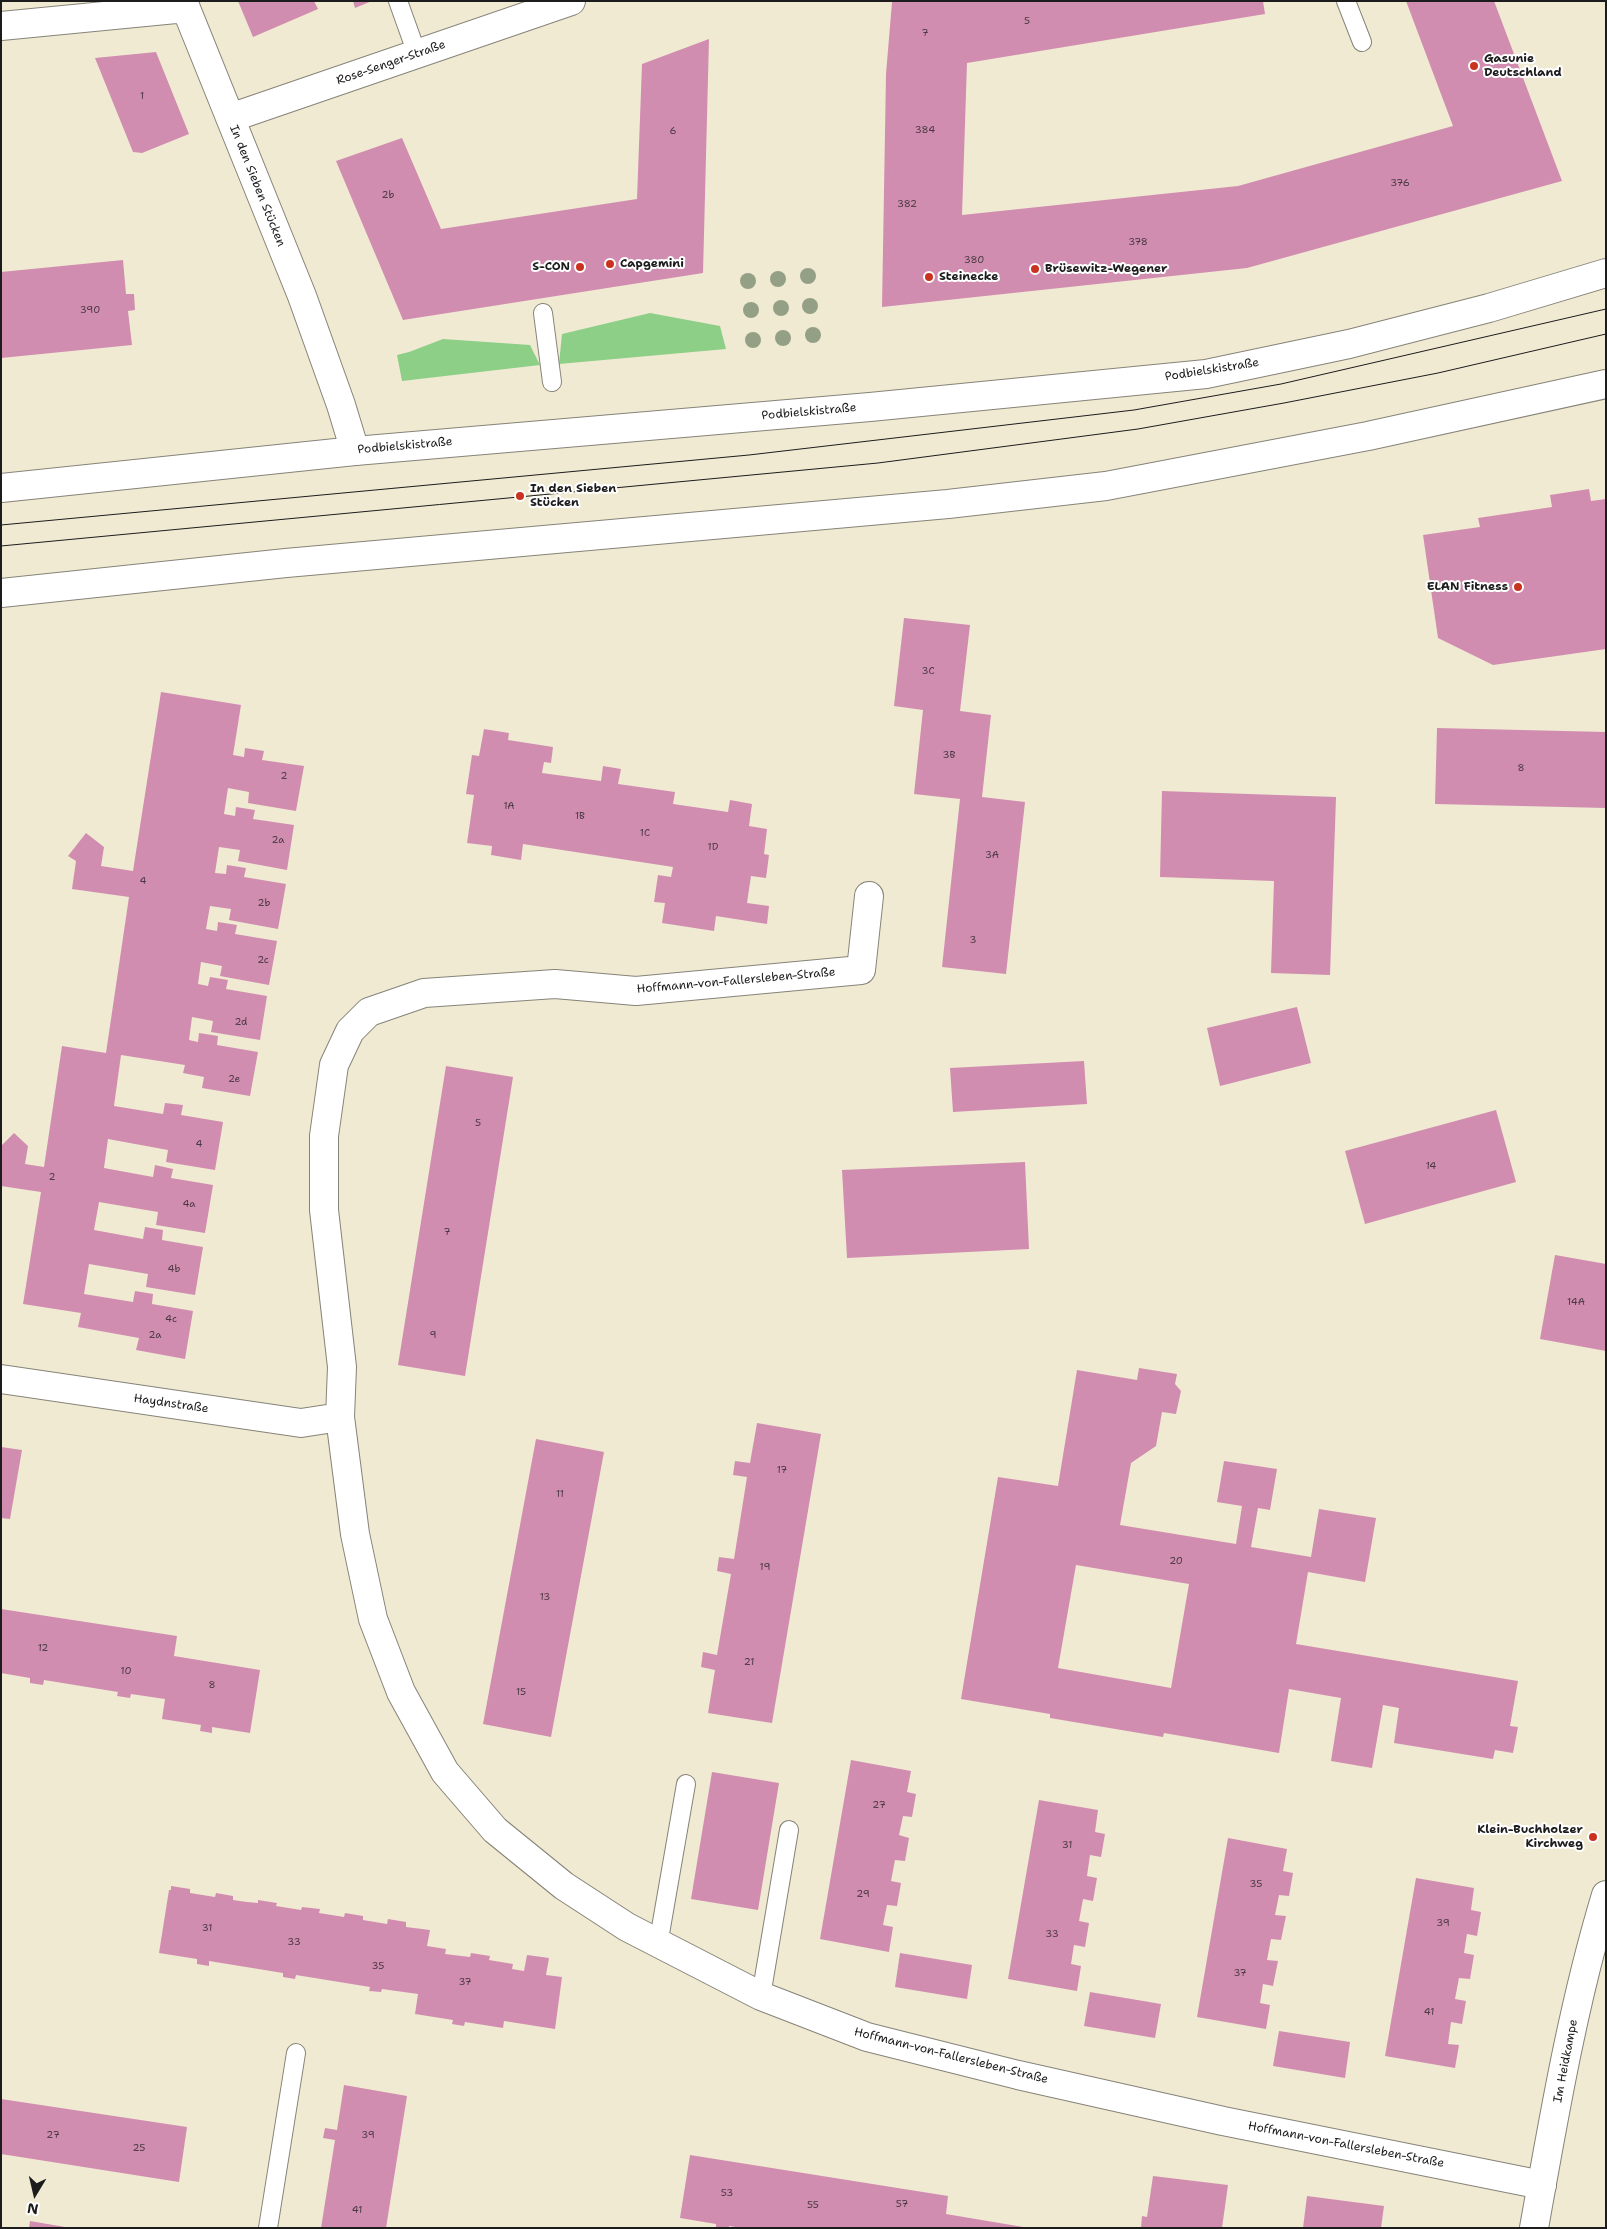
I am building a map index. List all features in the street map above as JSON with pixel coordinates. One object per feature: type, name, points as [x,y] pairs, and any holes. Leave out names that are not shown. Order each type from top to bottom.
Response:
[{"type":"street","name":"Rose-Senger-Straße","points":[[230,118],[418,54],[558,3]]},
{"type":"street","name":"In den Sieben Stücken","points":[[1,26],[184,5],[302,296],[341,404],[355,451]]},
{"type":"street","name":"Podbielskistraße","points":[[1,488],[355,451],[880,406],[1206,374],[1349,344],[1489,308],[1606,273]]},
{"type":"street","points":[[1,593],[286,563],[948,504],[1106,486],[1368,436],[1606,384]]},
{"type":"street","name":"Hoffmann-von-Fallersleben-Straße","points":[[869,896],[861,970],[636,990],[555,984],[424,993],[370,1012],[350,1031],[334,1065],[324,1136],[324,1210],[342,1367],[340,1417],[355,1534],[374,1619],[401,1692],[445,1772],[495,1830],[557,1880],[627,1927],[658,1945],[760,1996],[867,2037],[1018,2075],[1223,2120],[1542,2185]]},
{"type":"street","name":"Haydnstraße","points":[[1,1379],[301,1423],[340,1417]]},
{"type":"street","name":"Im Heidkampe","points":[[1534,2228],[1573,2023],[1592,1940],[1606,1895]]},
{"type":"lane","points":[[398,1],[418,54]]},
{"type":"lane","points":[[1346,1],[1362,42]]},
{"type":"lane","points":[[543,313],[552,382]]},
{"type":"lane","points":[[658,1945],[686,1784]]},
{"type":"lane","points":[[760,1996],[789,1830]]},
{"type":"lane","points":[[268,2228],[296,2053]]},
{"type":"green space","points":[[650,313],[720,326],[726,349],[559,364],[562,334]]},
{"type":"green space","points":[[443,339],[530,345],[540,365],[402,381],[397,355]]},
{"type":"building","points":[[238,1],[314,1],[318,9],[253,37]]},
{"type":"building","points":[[353,1],[372,1],[355,8]]},
{"type":"building","points":[[1263,1],[1265,14],[967,63],[962,215],[1238,186],[1453,126],[1406,1],[1494,1],[1562,181],[1247,268],[882,307],[886,74],[892,2]]},
{"type":"building","points":[[709,39],[703,273],[403,320],[336,161],[402,138],[441,229],[637,199],[642,64]]},
{"type":"building","points":[[156,52],[189,134],[142,153],[133,152],[95,58]]},
{"type":"building","points":[[123,260],[126,294],[134,294],[135,310],[128,311],[132,345],[1,358],[1,272]]},
{"type":"building","name":"ELAN Fitness","points":[[1589,489],[1591,501],[1606,499],[1606,649],[1493,665],[1438,638],[1423,535],[1480,527],[1478,518],[1552,507],[1550,495]]},
{"type":"building","points":[[904,618],[970,625],[960,711],[991,715],[982,797],[1025,802],[1006,974],[942,967],[960,799],[914,794],[923,710],[894,706]]},
{"type":"building","points":[[161,692],[241,705],[233,755],[244,757],[245,748],[264,751],[262,760],[304,766],[296,811],[248,803],[249,792],[228,788],[224,814],[235,816],[236,807],[255,810],[253,819],[294,825],[287,870],[238,861],[240,850],[219,847],[215,873],[226,874],[227,865],[246,868],[244,877],[286,884],[278,929],[229,920],[231,909],[210,906],[206,929],[217,931],[218,922],[237,925],[235,934],[277,941],[269,985],[220,976],[222,966],[201,962],[198,984],[208,986],[210,977],[228,980],[226,989],[267,996],[260,1040],[211,1032],[213,1021],[192,1017],[189,1040],[198,1042],[199,1033],[218,1036],[217,1045],[258,1052],[250,1096],[202,1088],[204,1077],[183,1073],[185,1065],[121,1055],[114,1106],[163,1114],[165,1103],[183,1105],[181,1115],[223,1122],[215,1170],[166,1162],[168,1150],[108,1139],[104,1168],[153,1177],[155,1165],[173,1169],[171,1178],[213,1185],[205,1233],[156,1225],[158,1212],[99,1202],[94,1230],[143,1239],[145,1227],[163,1230],[162,1240],[203,1247],[195,1295],[146,1287],[148,1274],[89,1264],[84,1294],[133,1302],[135,1291],[153,1294],[152,1304],[193,1311],[185,1359],[136,1350],[139,1338],[78,1327],[81,1313],[23,1304],[41,1192],[1,1186],[1,1146],[14,1133],[28,1146],[25,1164],[44,1167],[62,1046],[106,1053],[129,897],[72,889],[76,861],[68,856],[86,833],[104,847],[101,866],[133,871]]},
{"type":"building","points":[[1437,728],[1606,732],[1606,808],[1435,804]]},
{"type":"building","points":[[484,729],[509,733],[508,740],[553,747],[551,763],[544,762],[542,773],[601,781],[603,766],[621,769],[618,784],[675,792],[673,804],[728,812],[730,800],[752,804],[749,826],[767,829],[764,854],[769,855],[766,878],[751,876],[747,903],[769,906],[767,924],[716,916],[714,931],[662,923],[665,903],[654,902],[658,875],[671,877],[673,867],[523,844],[521,860],[491,855],[492,846],[467,843],[474,795],[466,794],[472,755],[479,756]]},
{"type":"building","points":[[1162,791],[1336,797],[1330,975],[1271,973],[1274,881],[1160,877]]},
{"type":"building","points":[[1297,1007],[1311,1063],[1220,1086],[1207,1028]]},
{"type":"building","points":[[1084,1061],[1087,1104],[953,1112],[950,1068]]},
{"type":"building","points":[[446,1066],[513,1077],[465,1376],[398,1365]]},
{"type":"building","points":[[1496,1110],[1516,1182],[1365,1224],[1345,1151]]},
{"type":"building","points":[[1025,1162],[1029,1249],[847,1258],[842,1170]]},
{"type":"building","points":[[1555,1255],[1606,1264],[1606,1351],[1540,1339]]},
{"type":"building","points":[[1139,1368],[1177,1374],[1175,1384],[1181,1391],[1176,1414],[1162,1412],[1156,1446],[1131,1463],[1120,1525],[1236,1544],[1242,1506],[1217,1502],[1224,1461],[1277,1469],[1270,1510],[1258,1508],[1251,1547],[1311,1557],[1319,1509],[1376,1518],[1365,1582],[1308,1572],[1296,1644],[1518,1681],[1510,1726],[1518,1727],[1513,1753],[1495,1750],[1493,1759],[1394,1743],[1399,1708],[1383,1705],[1372,1768],[1331,1761],[1341,1698],[1289,1689],[1279,1753],[1164,1733],[1163,1737],[1050,1718],[1050,1714],[961,1699],[998,1477],[1058,1486],[1077,1370],[1137,1380]],"holes":[[[1076,1565],[1189,1584],[1171,1688],[1058,1668]]]},
{"type":"building","points":[[757,1423],[821,1434],[772,1723],[708,1713],[715,1670],[701,1667],[703,1652],[717,1655],[731,1574],[717,1571],[719,1557],[734,1559],[747,1477],[733,1475],[735,1461],[750,1463]]},
{"type":"building","points":[[536,1439],[604,1452],[551,1737],[483,1724]]},
{"type":"building","points":[[1,1447],[22,1450],[10,1519],[1,1518]]},
{"type":"building","points":[[1,1609],[177,1636],[174,1656],[260,1670],[250,1733],[212,1727],[212,1733],[200,1731],[201,1725],[162,1719],[165,1699],[131,1694],[130,1698],[117,1696],[118,1692],[44,1680],[43,1685],[30,1683],[30,1678],[1,1673]]},
{"type":"building","points":[[851,1760],[911,1771],[907,1792],[916,1794],[912,1817],[903,1816],[899,1835],[909,1838],[905,1861],[895,1860],[891,1881],[901,1883],[897,1906],[887,1905],[883,1925],[893,1927],[889,1952],[820,1939]]},
{"type":"building","points":[[712,1772],[779,1783],[758,1910],[691,1899]]},
{"type":"building","points":[[1039,1800],[1098,1810],[1095,1832],[1105,1834],[1101,1857],[1090,1855],[1087,1876],[1097,1878],[1093,1901],[1083,1899],[1079,1921],[1089,1923],[1085,1947],[1074,1945],[1071,1964],[1081,1966],[1077,1991],[1008,1979]]},
{"type":"building","points":[[1228,1838],[1287,1849],[1283,1871],[1293,1873],[1289,1896],[1279,1895],[1275,1915],[1286,1916],[1281,1940],[1271,1939],[1267,1960],[1278,1961],[1273,1986],[1263,1984],[1260,2003],[1270,2005],[1266,2029],[1197,2017]]},
{"type":"building","points":[[1416,1878],[1474,1888],[1471,1910],[1481,1912],[1477,1936],[1467,1934],[1464,1953],[1474,1955],[1470,1979],[1459,1978],[1455,1999],[1466,2001],[1462,2024],[1451,2022],[1448,2044],[1459,2045],[1455,2068],[1385,2056]]},
{"type":"building","points":[[171,1886],[190,1889],[190,1893],[215,1897],[216,1893],[233,1896],[233,1900],[258,1903],[258,1900],[277,1903],[276,1906],[301,1910],[302,1907],[320,1909],[319,1913],[344,1917],[345,1913],[363,1916],[363,1920],[387,1924],[388,1919],[406,1922],[406,1927],[430,1930],[427,1946],[446,1949],[445,1954],[470,1957],[471,1953],[490,1956],[489,1960],[513,1964],[512,1969],[524,1971],[527,1955],[549,1958],[546,1975],[562,1977],[555,2029],[504,2021],[503,2028],[465,2022],[464,2026],[452,2024],[453,2020],[415,2014],[418,1994],[382,1989],[381,1992],[369,1991],[370,1987],[296,1975],[295,1979],[283,1977],[283,1973],[209,1961],[209,1966],[197,1964],[197,1959],[159,1953]]},
{"type":"building","points":[[900,1953],[972,1965],[967,1999],[895,1987]]},
{"type":"building","points":[[1090,1992],[1161,2004],[1155,2038],[1084,2026]]},
{"type":"building","points":[[1279,2031],[1350,2042],[1345,2078],[1273,2066]]},
{"type":"building","points":[[344,2085],[407,2096],[386,2228],[321,2228],[335,2140],[323,2138],[325,2128],[337,2130]]},
{"type":"building","points":[[1,2099],[187,2127],[179,2182],[1,2154]]},
{"type":"building","points":[[690,2155],[948,2196],[946,2214],[1029,2228],[742,2228],[729,2226],[729,2228],[716,2228],[716,2224],[680,2218]]},
{"type":"building","points":[[1153,2176],[1228,2185],[1222,2228],[1141,2228],[1142,2216],[1147,2217]]},
{"type":"building","points":[[1307,2196],[1384,2206],[1381,2228],[1303,2228]]},
{"type":"building","points":[[30,2221],[65,2227],[65,2228],[29,2228]]},
{"type":"tram line","points":[[1,525],[749,455],[1134,410],[1281,384],[1606,309]]},
{"type":"tram line","points":[[1,546],[878,463],[1138,429],[1438,373],[1606,334]]},
{"type":"place","name":"Gasunie Deutschland","points":[[1474,66]]},
{"type":"place","name":"Capgemini","points":[[610,264]]},
{"type":"place","name":"S-CON","points":[[580,267]]},
{"type":"place","name":"Brüsewitz-Wegener","points":[[1035,269]]},
{"type":"place","name":"Steinecke","points":[[929,277]]},
{"type":"place","name":"In den Sieben Stücken","points":[[520,496]]},
{"type":"place","name":"ELAN Fitness","points":[[1518,587]]},
{"type":"place","name":"Klein-Buchholzer Kirchweg","points":[[1593,1837]]}]
